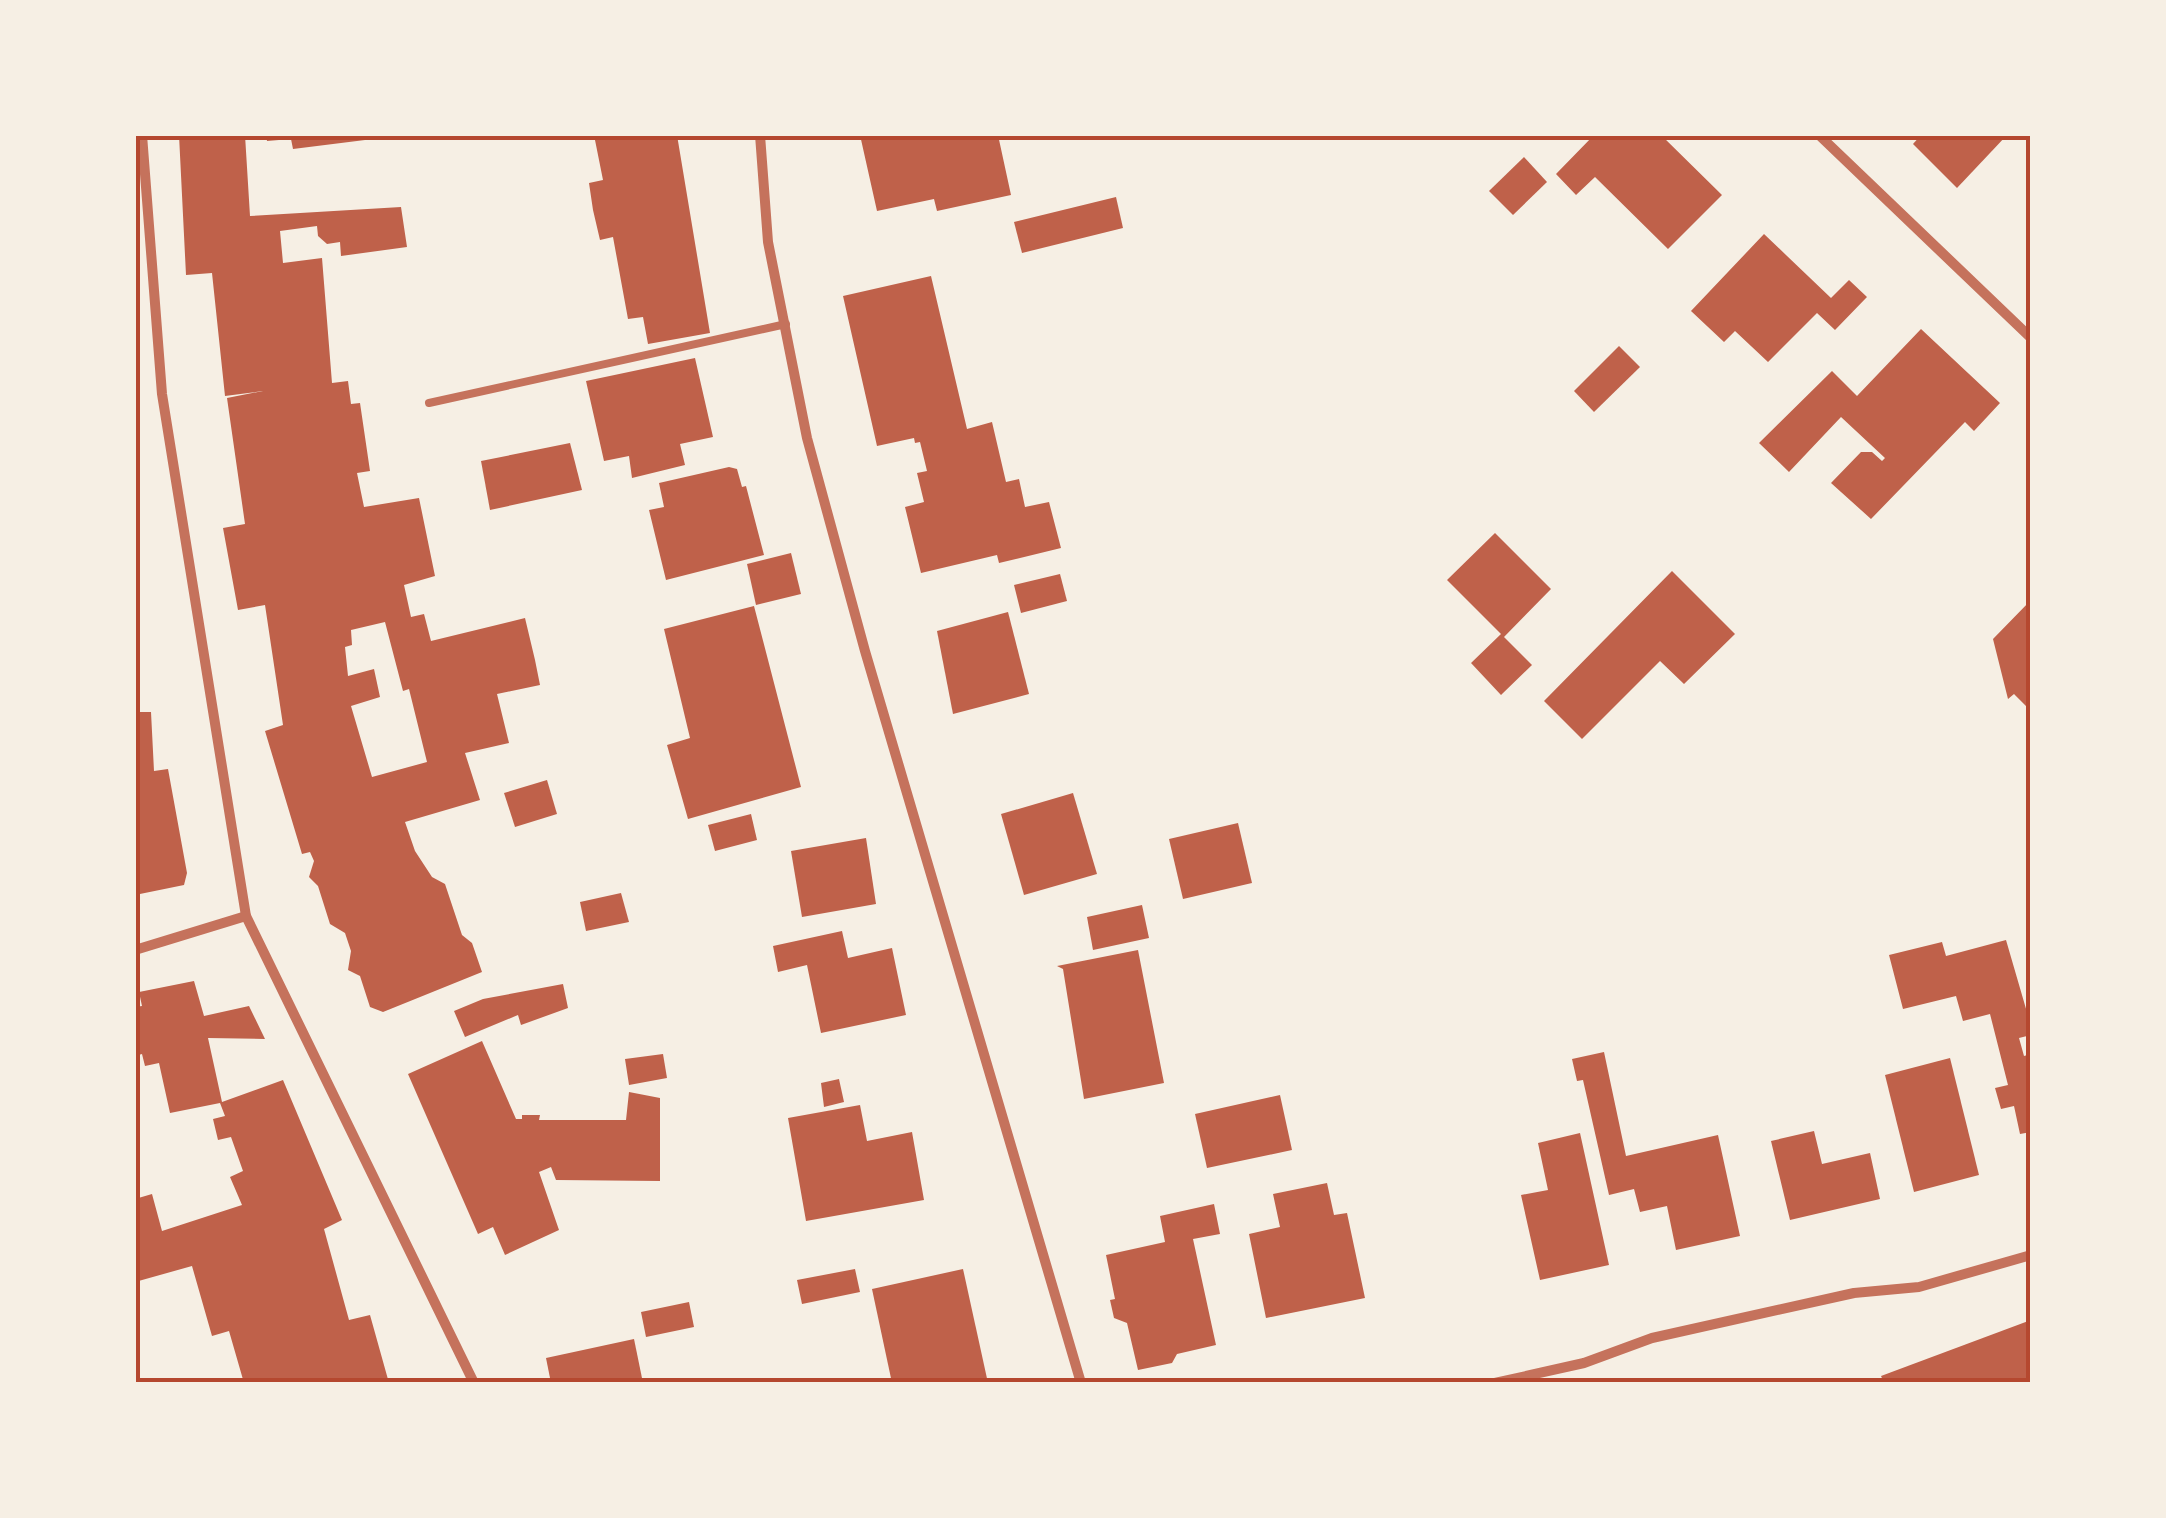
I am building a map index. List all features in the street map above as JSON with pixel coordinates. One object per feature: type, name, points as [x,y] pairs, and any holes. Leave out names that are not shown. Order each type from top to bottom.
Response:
[{"type":"street","points":[[142,135],[162,394],[246,916],[280,978],[474,1383]]},
{"type":"street","points":[[760,135],[768,242],[807,438],[864,650],[1081,1383]]},
{"type":"street","points":[[1819,135],[2031,338]]},
{"type":"street","points":[[135,950],[246,916]]},
{"type":"street","points":[[1495,1383],[1584,1362],[1652,1338],[1854,1294],[1919,1286],[2031,1255]]},
{"type":"lane","points":[[429,403],[786,324]]},
{"type":"building","points":[[179,135],[245,135],[250,216],[401,207],[407,247],[341,256],[340,242],[327,244],[318,236],[317,226],[280,231],[283,263],[322,258],[332,383],[348,381],[351,404],[360,403],[370,471],[357,473],[364,507],[419,498],[435,576],[404,585],[411,617],[424,614],[431,641],[525,618],[540,685],[497,694],[509,743],[465,753],[480,800],[405,822],[415,851],[432,877],[445,884],[462,935],[472,943],[482,972],[383,1012],[370,1007],[360,976],[348,970],[351,951],[345,933],[330,924],[318,886],[309,877],[314,861],[310,852],[302,854],[265,731],[283,725],[265,605],[238,610],[223,528],[245,524],[227,398],[263,391],[225,396],[212,273],[186,275]],"holes":[[[385,622],[403,691],[409,689],[427,762],[372,777],[351,706],[380,697],[374,669],[348,676],[345,647],[352,645],[351,630]]]},
{"type":"building","points":[[266,135],[389,137],[293,149],[291,139],[267,141]]},
{"type":"building","points":[[594,135],[677,135],[710,333],[648,344],[643,317],[628,319],[613,237],[600,240],[593,210],[589,183],[603,180]]},
{"type":"building","points":[[860,135],[998,135],[1011,195],[937,211],[934,199],[877,211]]},
{"type":"building","points":[[1594,135],[1661,135],[1722,195],[1668,249],[1595,177],[1576,195],[1556,174]]},
{"type":"building","points":[[1921,135],[2007,135],[1957,188],[1913,144]]},
{"type":"building","points":[[1524,157],[1547,182],[1513,215],[1489,191]]},
{"type":"building","points":[[1116,197],[1123,228],[1022,253],[1014,222]]},
{"type":"building","points":[[1764,234],[1831,298],[1849,280],[1867,297],[1835,330],[1817,313],[1768,362],[1735,331],[1724,342],[1691,311]]},
{"type":"building","points":[[931,276],[967,429],[992,422],[1006,482],[1019,479],[1025,507],[1049,502],[1061,548],[999,563],[997,555],[921,573],[905,507],[924,502],[917,473],[927,471],[920,442],[915,443],[914,438],[877,446],[843,296]]},
{"type":"building","points":[[1921,329],[2000,403],[1974,431],[1965,422],[1871,519],[1831,483],[1861,452],[1872,452],[1882,461],[1885,458],[1841,417],[1789,472],[1759,443],[1832,371],[1857,396]]},
{"type":"building","points":[[1619,346],[1640,367],[1594,412],[1574,391]]},
{"type":"building","points":[[695,358],[713,437],[680,444],[685,465],[632,478],[629,456],[604,461],[586,381]]},
{"type":"building","points":[[570,443],[582,490],[490,510],[481,461]]},
{"type":"building","points":[[729,467],[737,469],[742,487],[746,486],[764,555],[666,580],[649,510],[664,507],[659,483]]},
{"type":"building","points":[[1495,533],[1551,589],[1504,637],[1532,665],[1501,695],[1471,663],[1501,634],[1447,580]]},
{"type":"building","points":[[791,553],[801,594],[756,605],[747,564]]},
{"type":"building","points":[[1672,571],[1735,634],[1684,684],[1660,661],[1582,739],[1544,701]]},
{"type":"building","points":[[1060,574],[1067,601],[1021,613],[1014,585]]},
{"type":"building","points":[[2031,600],[2029,709],[2014,694],[2008,699],[1993,639]]},
{"type":"building","points":[[754,606],[801,787],[688,819],[667,745],[690,738],[664,629]]},
{"type":"building","points":[[1008,612],[1029,694],[953,714],[937,631]]},
{"type":"building","points":[[135,712],[151,712],[154,771],[168,769],[187,873],[184,885],[135,895]]},
{"type":"building","points":[[547,780],[557,814],[515,827],[504,793]]},
{"type":"building","points":[[1073,793],[1097,874],[1024,895],[1001,814]]},
{"type":"building","points":[[751,814],[757,840],[715,851],[708,825]]},
{"type":"building","points":[[1238,823],[1252,883],[1183,899],[1169,839]]},
{"type":"building","points":[[866,838],[876,904],[802,917],[791,851]]},
{"type":"building","points":[[621,893],[629,922],[586,931],[580,902]]},
{"type":"building","points":[[1142,905],[1149,938],[1093,950],[1087,917]]},
{"type":"building","points":[[842,931],[848,958],[892,948],[906,1015],[821,1033],[807,965],[778,972],[773,946]]},
{"type":"building","points":[[2006,940],[2031,1026],[2031,1035],[2019,1038],[2024,1056],[2031,1054],[2031,1132],[2020,1134],[2014,1106],[2001,1109],[1995,1088],[2008,1085],[1990,1014],[1963,1021],[1956,996],[1903,1009],[1889,955],[1942,942],[1946,956]]},
{"type":"building","points":[[1138,950],[1164,1083],[1084,1099],[1063,969],[1057,966]]},
{"type":"building","points":[[194,981],[204,1016],[249,1006],[265,1039],[208,1038],[222,1102],[283,1080],[342,1220],[324,1229],[349,1320],[370,1315],[389,1383],[244,1383],[229,1331],[212,1336],[192,1266],[135,1282],[135,1199],[152,1194],[162,1231],[242,1205],[230,1177],[243,1171],[231,1137],[218,1140],[213,1119],[225,1116],[220,1103],[170,1113],[159,1063],[145,1066],[142,1054],[135,1056],[135,1007],[142,1006],[139,992]]},
{"type":"building","points":[[563,984],[568,1008],[521,1025],[518,1015],[465,1037],[454,1011],[483,999]]},
{"type":"building","points":[[482,1041],[516,1119],[540,1115],[539,1120],[626,1120],[629,1092],[660,1098],[660,1181],[556,1180],[551,1167],[539,1172],[559,1230],[505,1255],[493,1227],[478,1234],[408,1074]]},
{"type":"building","points":[[1604,1052],[1626,1156],[1718,1135],[1740,1236],[1676,1250],[1667,1206],[1640,1212],[1634,1189],[1609,1195],[1583,1080],[1577,1081],[1572,1059]]},
{"type":"building","points":[[663,1054],[667,1078],[629,1085],[625,1059]]},
{"type":"building","points":[[1950,1058],[1979,1175],[1914,1192],[1885,1075]]},
{"type":"building","points":[[839,1079],[844,1102],[824,1107],[821,1083]]},
{"type":"building","points":[[1280,1095],[1292,1150],[1207,1168],[1195,1114]]},
{"type":"building","points":[[860,1105],[867,1141],[912,1132],[924,1200],[806,1221],[788,1118]]},
{"type":"building","points":[[1814,1131],[1822,1164],[1870,1153],[1880,1199],[1790,1220],[1771,1141]]},
{"type":"building","points":[[1580,1133],[1609,1265],[1540,1280],[1521,1195],[1548,1190],[1538,1143]]},
{"type":"building","points":[[1327,1183],[1334,1215],[1347,1213],[1365,1298],[1266,1318],[1249,1234],[1280,1227],[1273,1194]]},
{"type":"building","points":[[1214,1204],[1220,1234],[1193,1239],[1216,1345],[1177,1354],[1172,1363],[1138,1370],[1127,1323],[1114,1318],[1110,1300],[1115,1299],[1106,1255],[1165,1242],[1160,1216]]},
{"type":"building","points":[[855,1269],[860,1292],[802,1304],[797,1280]]},
{"type":"building","points":[[963,1269],[988,1383],[892,1383],[872,1289]]},
{"type":"building","points":[[689,1302],[694,1327],[646,1337],[641,1312]]},
{"type":"building","points":[[2031,1320],[2031,1383],[1884,1383],[1881,1376]]},
{"type":"building","points":[[634,1339],[643,1383],[551,1383],[546,1358]]}]
